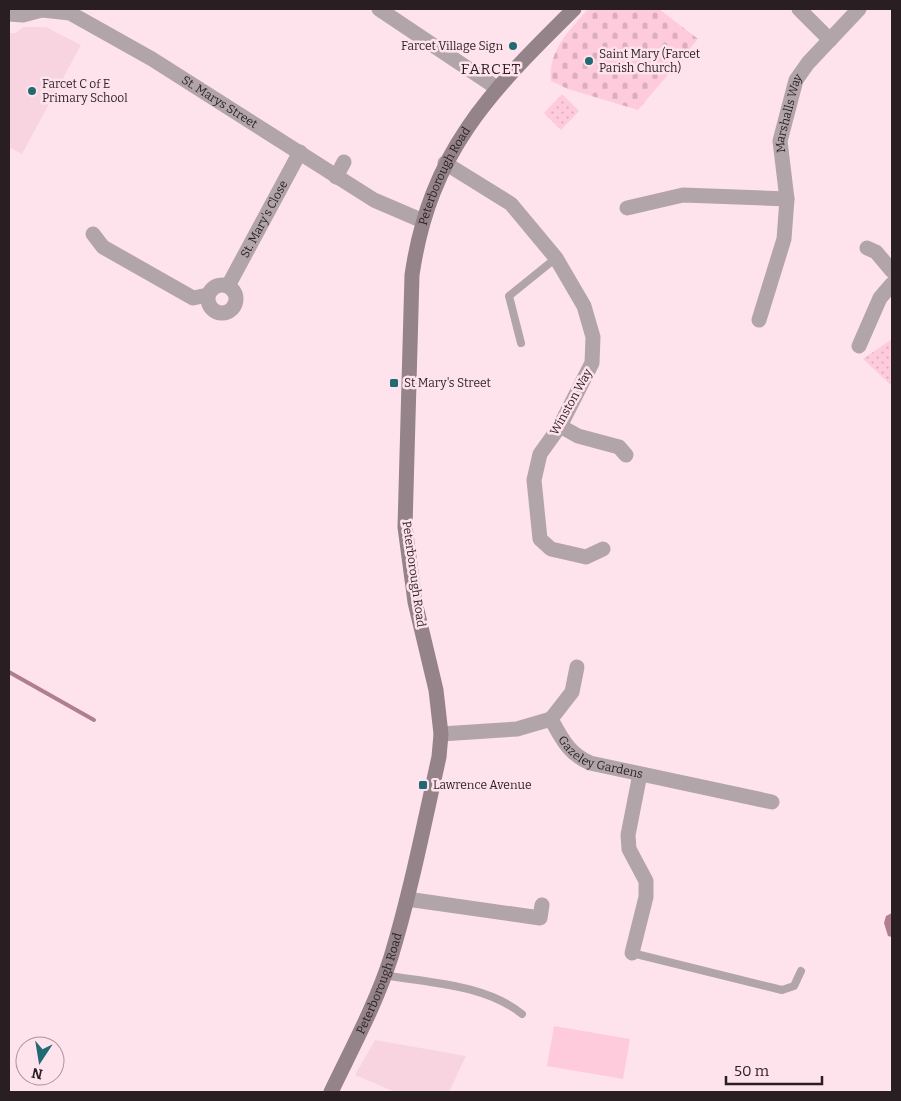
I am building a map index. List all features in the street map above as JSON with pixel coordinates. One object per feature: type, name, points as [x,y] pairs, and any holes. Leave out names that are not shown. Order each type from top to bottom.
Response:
[{"type":"main road","name":"Peterborough Road","points":[[331,1092],[363,1026],[384,975],[407,898],[439,757],[441,734],[436,690],[415,602],[405,527],[412,275],[423,220],[445,163],[458,141],[498,88],[574,9]]},
{"type":"street","points":[[379,9],[498,88]]},
{"type":"street","points":[[799,9],[830,40]]},
{"type":"street","name":"Marshalls Way","points":[[759,320],[784,239],[787,199],[780,141],[785,115],[796,80],[808,62],[860,9]]},
{"type":"street","name":"St. Marys Street","points":[[9,14],[23,15],[42,10],[70,13],[152,59],[374,200],[423,220]]},
{"type":"street","name":"St. Mary's Close","points":[[228,286],[300,152]]},
{"type":"street","points":[[336,177],[344,162]]},
{"type":"street","name":"Winston Way","points":[[445,163],[511,204],[556,258],[584,306],[598,337],[592,363],[560,426],[540,454],[534,480],[540,539],[551,549],[586,557],[603,549]]},
{"type":"street","points":[[627,208],[683,194],[787,199]]},
{"type":"street","points":[[93,234],[103,247],[193,298],[208,295],[218,285],[228,286],[235,292],[236,301],[228,312],[215,312],[209,304],[208,295]]},
{"type":"street","points":[[867,248],[876,252],[892,271]]},
{"type":"street","points":[[865,340],[880,298],[892,284]]},
{"type":"street","points":[[560,426],[578,436],[619,447],[626,455]]},
{"type":"street","points":[[552,719],[572,692],[578,667]]},
{"type":"street","name":"Gazeley Gardens","points":[[441,734],[518,729],[552,719],[566,746],[577,757],[590,763],[772,802]]},
{"type":"street","points":[[632,953],[646,897],[646,881],[629,850],[628,835],[640,774]]},
{"type":"street","points":[[407,898],[540,918],[542,905]]},
{"type":"lane","points":[[521,342],[508,296],[556,258]]},
{"type":"lane","points":[[632,953],[782,990],[794,986],[801,971]]},
{"type":"lane","points":[[384,975],[453,986],[501,1000],[522,1014]]},
{"type":"shaded area","name":"Farcet C of E Primary School","points":[[23,27],[46,27],[81,45],[22,154],[9,147],[9,33],[16,33]]},
{"type":"shaded area","points":[[892,913],[892,937],[888,936],[884,923],[886,916]]},
{"type":"shaded area","points":[[375,1040],[466,1056],[449,1092],[395,1092],[355,1075]]},
{"type":"green space","points":[[588,9],[659,9],[698,39],[638,110],[568,89],[551,81],[551,70],[556,50],[567,33]]},
{"type":"green space","points":[[562,94],[579,111],[561,130],[544,113]]},
{"type":"green space","points":[[892,339],[892,386],[863,359]]},
{"type":"green space","points":[[554,1026],[630,1039],[623,1079],[547,1066]]},
{"type":"waterway","points":[[9,672],[94,720]]},
{"type":"place","name":"Farcet Village Sign","points":[[513,46]]},
{"type":"place","name":"Saint Mary (Farcet Parish Church)","points":[[589,61]]},
{"type":"place","name":"Farcet C of E Primary School","points":[[32,91]]},
{"type":"place","name":"St Mary's Street","points":[[394,383]]},
{"type":"place","name":"Lawrence Avenue","points":[[423,785]]},
{"type":"district","name":"FARCET","points":[[491,69]]}]
